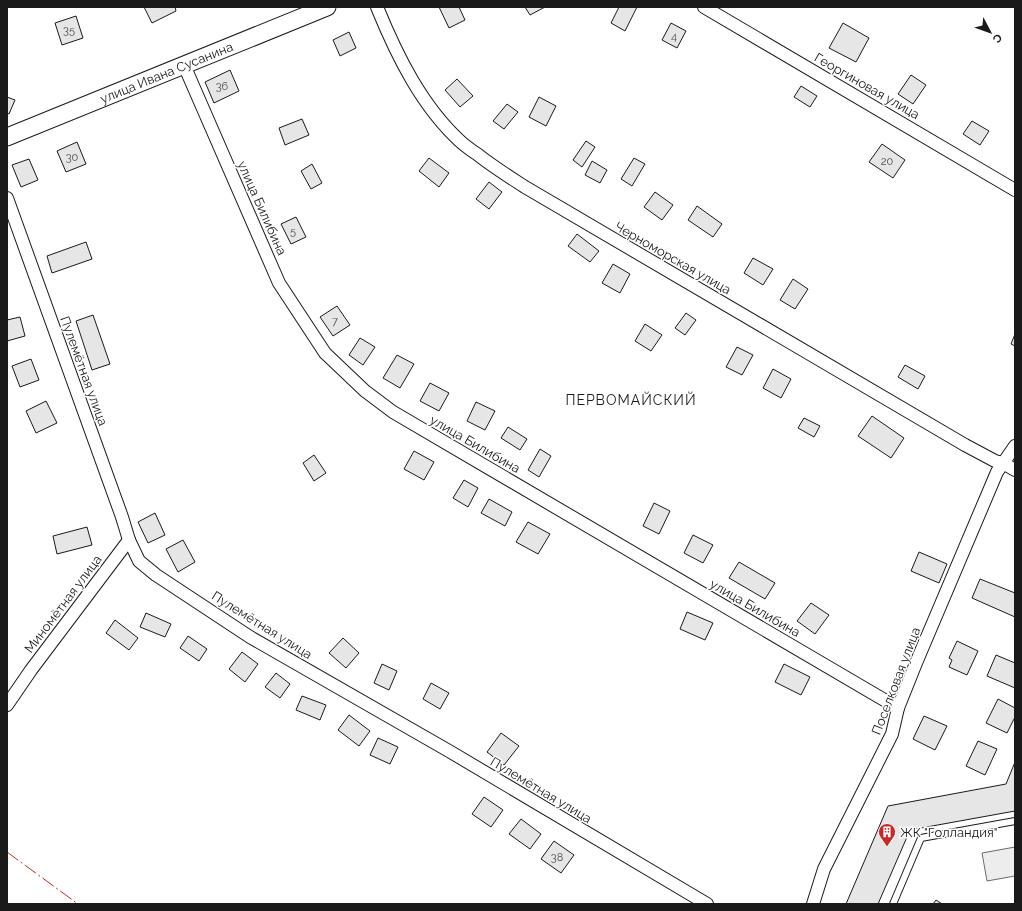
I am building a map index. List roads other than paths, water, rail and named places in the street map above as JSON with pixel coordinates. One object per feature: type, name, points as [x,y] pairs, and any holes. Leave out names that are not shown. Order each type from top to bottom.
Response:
[{"type":"street","name":"улица Ивана Сусанина","points":[[7,138],[327,7]]},
{"type":"street","name":"Черноморская улица","points":[[377,7],[414,84],[438,118],[463,144],[493,166],[532,191],[965,445],[995,461],[1004,463],[1015,470]]},
{"type":"street","name":"Георгиновая улица","points":[[704,7],[1015,190]]},
{"type":"street","name":"улица Билибина","points":[[184,65],[280,283],[325,353],[360,385],[393,412],[898,708]]},
{"type":"street","name":"Пулемётная улица","points":[[7,198],[129,540],[139,561],[156,575],[250,637],[449,751],[707,904]]},
{"type":"street","name":"Поселковая улица","points":[[813,904],[824,869],[892,734],[898,708],[916,663],[994,479],[1015,446]]},
{"type":"street","name":"Миномётная улица","points":[[7,705],[31,670],[129,540]]},
{"type":"lane","points":[[893,904],[921,838],[1015,821]]},
{"type":"place","name":"ЖК \"Голландия\"","points":[[887,847]]},
{"type":"district","name":"ПЕРВОМАЙСКИЙ","points":[[631,400]]}]
